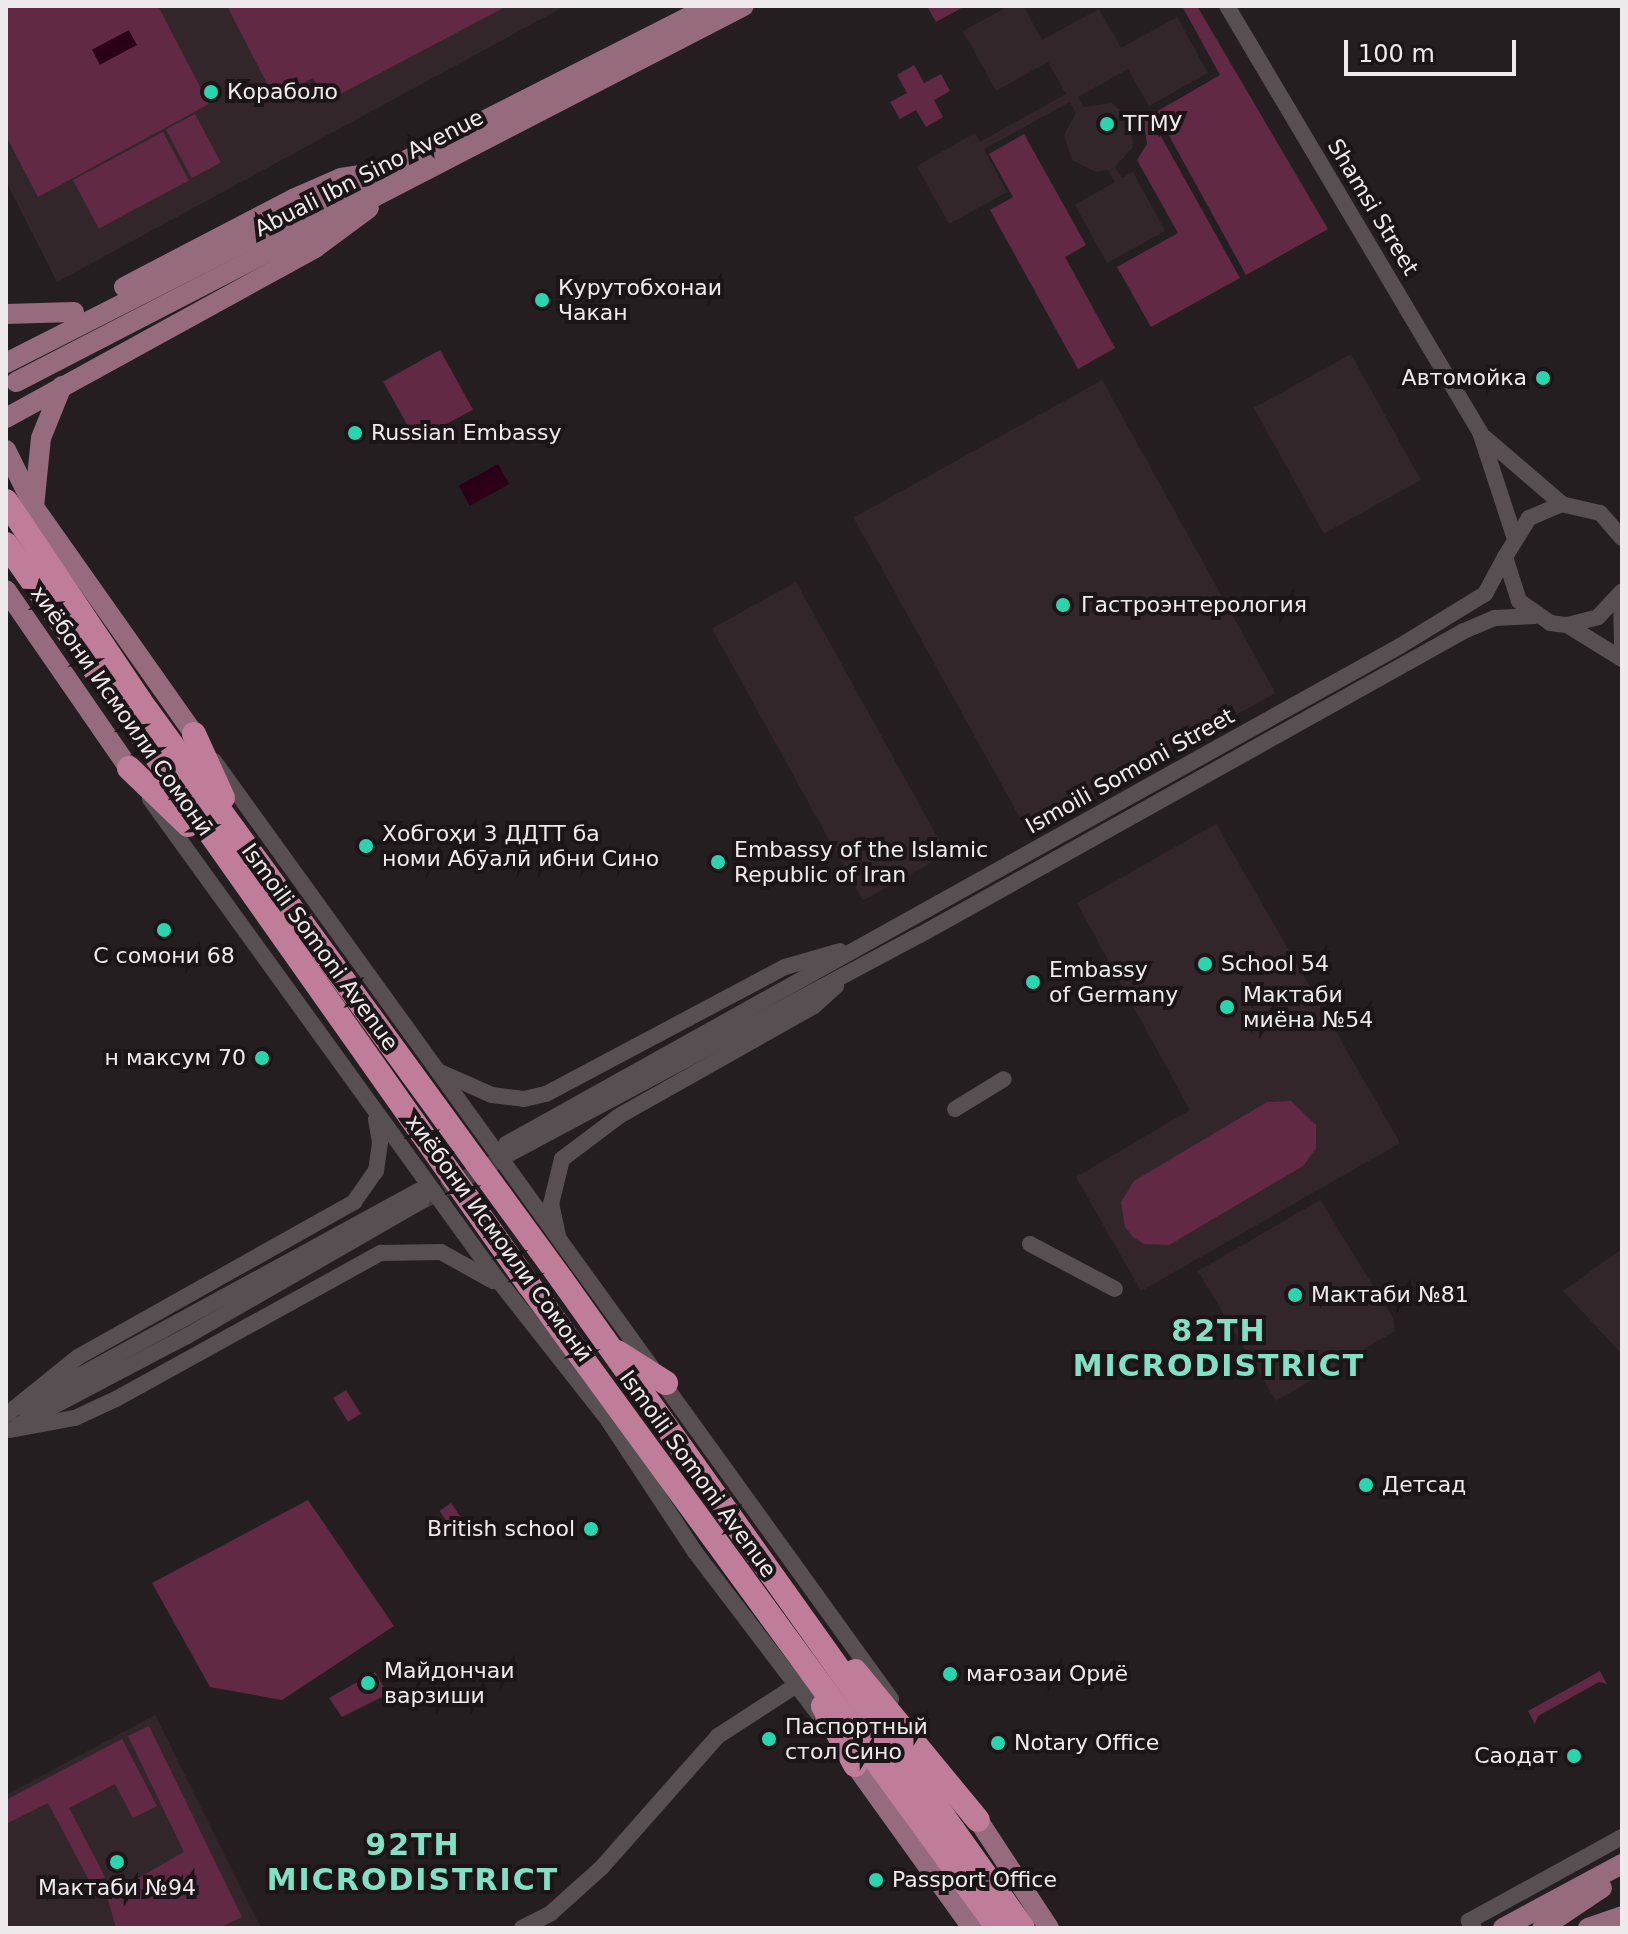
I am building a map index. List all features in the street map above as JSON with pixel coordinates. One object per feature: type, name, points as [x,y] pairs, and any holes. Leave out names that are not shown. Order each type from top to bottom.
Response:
[{"type":"highway","name":"хиёбони Исмоили Сомонӣ","points":[[6,501],[230,865],[597,1354],[793,1627],[998,1928]]},
{"type":"highway","name":"хиёбони Исмоили Сомонӣ","points":[[6,544],[136,715]]},
{"type":"highway","name":"Ismoili Somoni Avenue","points":[[136,715],[243,844],[597,1354]]},
{"type":"highway","points":[[194,734],[243,844]]},
{"type":"highway","points":[[129,768],[230,865]]},
{"type":"highway","points":[[597,1354],[666,1383]]},
{"type":"highway","points":[[597,1354],[608,1420]]},
{"type":"highway","points":[[793,1627],[855,1765]]},
{"type":"highway","points":[[793,1627],[871,1688],[978,1820]]},
{"type":"highway","points":[[793,1627],[1023,1928]]},
{"type":"main road","name":"Abuali Ibn Sino Avenue","points":[[16,382],[710,6]]},
{"type":"main road","name":"Abuali Ibn Sino Avenue","points":[[6,363],[744,6]]},
{"type":"main road","points":[[6,347],[293,199],[341,178],[384,181]]},
{"type":"main road","points":[[6,418],[315,248],[384,181]]},
{"type":"main road","points":[[6,314],[74,312]]},
{"type":"main road","points":[[34,507],[41,438],[62,386]]},
{"type":"main road","points":[[6,450],[34,507],[194,734]]},
{"type":"main road","points":[[6,590],[129,768]]},
{"type":"main road","points":[[855,1765],[972,1928]]},
{"type":"main road","points":[[978,1820],[1049,1928]]},
{"type":"main road","points":[[1503,1928],[1622,1864]]},
{"type":"main road","points":[[1542,1928],[1622,1873]]},
{"type":"main road","points":[[1588,1928],[1622,1916]]},
{"type":"street","name":"Shamsi Street","points":[[1227,6],[1480,432],[1514,536]]},
{"type":"street","name":"Shamsi Street","points":[[1480,432],[1514,467],[1562,504],[1600,513],[1622,538]]},
{"type":"street","points":[[1562,504],[1539,511],[1514,536],[1505,557],[1510,583],[1535,616],[1567,625],[1622,659]]},
{"type":"street","name":"Ismoili Somoni Street","points":[[711,1038],[846,951],[1017,859],[1485,594],[1505,557]]},
{"type":"street","points":[[1567,625],[1598,617],[1621,592]]},
{"type":"street","points":[[1621,592],[1622,644]]},
{"type":"street","name":"Ismoili Somoni Street","points":[[509,1148],[711,1038],[854,970],[1464,631],[1495,618],[1535,616]]},
{"type":"street","points":[[194,734],[559,1242],[666,1383],[978,1820]]},
{"type":"street","points":[[129,768],[376,1113],[608,1420],[695,1552],[798,1684],[855,1765]]},
{"type":"street","points":[[1017,859],[1026,875]]},
{"type":"street","points":[[436,1070],[492,1095],[546,1094],[785,967],[822,952],[846,951]]},
{"type":"street","points":[[559,1242],[551,1204],[562,1159],[630,1109],[814,1006],[854,970]]},
{"type":"street","points":[[955,1109],[1004,1079]]},
{"type":"street","points":[[7,1423],[78,1357],[354,1202],[376,1171],[380,1142],[376,1113]]},
{"type":"street","points":[[7,1423],[420,1196]]},
{"type":"street","points":[[1030,1244],[1115,1289]]},
{"type":"street","points":[[7,1423],[75,1418],[116,1399],[381,1253],[441,1252],[486,1274],[511,1295]]},
{"type":"street","points":[[522,1928],[551,1913],[602,1867],[718,1736],[798,1684]]},
{"type":"street","points":[[1472,1924],[1622,1837]]},
{"type":"shaded area","points":[[6,6],[565,6],[57,282],[6,181]]},
{"type":"shaded area","points":[[6,6],[158,6],[209,104],[38,197],[6,136]]},
{"type":"shaded area","points":[[227,6],[507,6],[327,101],[313,78],[275,99]]},
{"type":"shaded area","points":[[927,6],[965,6],[936,22]]},
{"type":"shaded area","points":[[1009,6],[1023,6],[1042,40],[1099,9],[1121,48],[1177,17],[1208,73],[1149,106],[1128,69],[1078,97],[1084,107],[1112,103],[1130,119],[1133,147],[1115,167],[1122,178],[1133,172],[1165,231],[1107,263],[1075,205],[1115,182],[1108,170],[1096,172],[1072,160],[1064,135],[1076,113],[1070,102],[984,149],[1007,192],[949,224],[917,166],[975,133],[980,142],[1066,94],[1048,62],[996,91],[963,31]]},
{"type":"shaded area","points":[[1182,6],[1197,6],[1328,229],[1246,275],[1156,112],[1220,75]]},
{"type":"shaded area","points":[[129,30],[137,45],[100,65],[92,50]]},
{"type":"shaded area","points":[[914,65],[924,83],[941,74],[950,91],[934,100],[943,117],[926,127],[916,110],[900,119],[890,102],[907,93],[897,75]]},
{"type":"shaded area","points":[[195,114],[221,163],[192,178],[166,129]]},
{"type":"shaded area","points":[[1149,115],[1240,278],[1151,327],[1117,267],[1178,233],[1137,160],[1147,144],[1143,118]]},
{"type":"shaded area","points":[[163,132],[189,181],[99,228],[73,180]]},
{"type":"shaded area","points":[[1024,134],[1086,245],[1065,257],[1115,348],[1078,369],[990,210],[1013,197],[989,154]]},
{"type":"shaded area","points":[[440,350],[473,409],[416,441],[383,382]]},
{"type":"shaded area","points":[[1351,354],[1421,480],[1324,534],[1254,408]]},
{"type":"shaded area","name":"Гастроэнтерология","points":[[1102,380],[1276,693],[1027,831],[854,518]]},
{"type":"shaded area","points":[[498,464],[509,484],[470,506],[459,486]]},
{"type":"shaded area","points":[[796,582],[947,854],[863,901],[712,629]]},
{"type":"shaded area","name":"Мактаби миёна №54","points":[[1216,824],[1400,1143],[1141,1291],[1076,1177],[1190,1110],[1077,903]]},
{"type":"shaded area","points":[[1291,1101],[1316,1125],[1316,1148],[1303,1166],[1169,1245],[1144,1244],[1133,1237],[1125,1227],[1121,1202],[1134,1181],[1267,1102]]},
{"type":"shaded area","name":"Мактаби №81","points":[[1320,1200],[1393,1318],[1395,1331],[1276,1401],[1198,1271]]},
{"type":"shaded area","points":[[1622,1249],[1622,1354],[1563,1291]]},
{"type":"shaded area","points":[[346,1390],[361,1414],[348,1422],[333,1398]]},
{"type":"shaded area","points":[[308,1500],[394,1626],[282,1700],[210,1687],[152,1583]]},
{"type":"shaded area","points":[[451,1503],[471,1532],[460,1540],[440,1511]]},
{"type":"shaded area","points":[[1600,1671],[1607,1684],[1599,1682],[1538,1716],[1535,1724],[1528,1711]]},
{"type":"shaded area","name":"Майдончаи варзиши","points":[[375,1672],[388,1694],[342,1717],[329,1698]]},
{"type":"shaded area","name":"Мактаби №94","points":[[155,1715],[261,1928],[6,1928],[6,1795]]},
{"type":"shaded area","points":[[149,1726],[242,1917],[219,1928],[116,1928],[107,1896],[184,1852],[128,1736]]},
{"type":"shaded area","points":[[122,1739],[157,1806],[133,1818],[115,1784],[69,1808],[105,1877],[91,1884],[48,1803],[6,1824],[6,1800]]},
{"type":"tunnel","points":[[423,1201],[512,1153]]},
{"type":"place","name":"Кораболо","points":[[211,92]]},
{"type":"place","name":"ТГМУ","points":[[1107,124]]},
{"type":"place","name":"Курутобхонаи Чакан","points":[[542,300]]},
{"type":"place","name":"Автомойка","points":[[1543,378]]},
{"type":"place","name":"Russian Embassy","points":[[355,433]]},
{"type":"place","name":"Гастроэнтерология","points":[[1063,605]]},
{"type":"place","name":"Хобгоҳи 3 ДДТТ ба номи Абӯалӣ ибни Сино","points":[[366,846]]},
{"type":"place","name":"Embassy of the Islamic Republic of Iran","points":[[718,862]]},
{"type":"place","name":"С сомони 68","points":[[164,930]]},
{"type":"place","name":"School 54","points":[[1205,964]]},
{"type":"place","name":"Embassy of Germany","points":[[1033,982]]},
{"type":"place","name":"Мактаби миёна №54","points":[[1227,1007]]},
{"type":"place","name":"н максум 70","points":[[262,1058]]},
{"type":"place","name":"Мактаби №81","points":[[1295,1295]]},
{"type":"place","name":"Детсад","points":[[1366,1485]]},
{"type":"place","name":"British school","points":[[591,1529]]},
{"type":"place","name":"мағозаи Ориё","points":[[950,1674]]},
{"type":"place","name":"Майдончаи варзиши","points":[[368,1683]]},
{"type":"place","name":"Паспортный стол Сино","points":[[769,1739]]},
{"type":"place","name":"Notary Office","points":[[998,1743]]},
{"type":"place","name":"Саодат","points":[[1574,1756]]},
{"type":"place","name":"Мактаби №94","points":[[117,1862]]},
{"type":"place","name":"Passport Office","points":[[876,1880]]},
{"type":"district","name":"82TH MICRODISTRICT","points":[[1219,1348]]},
{"type":"district","name":"92TH MICRODISTRICT","points":[[413,1862]]}]
